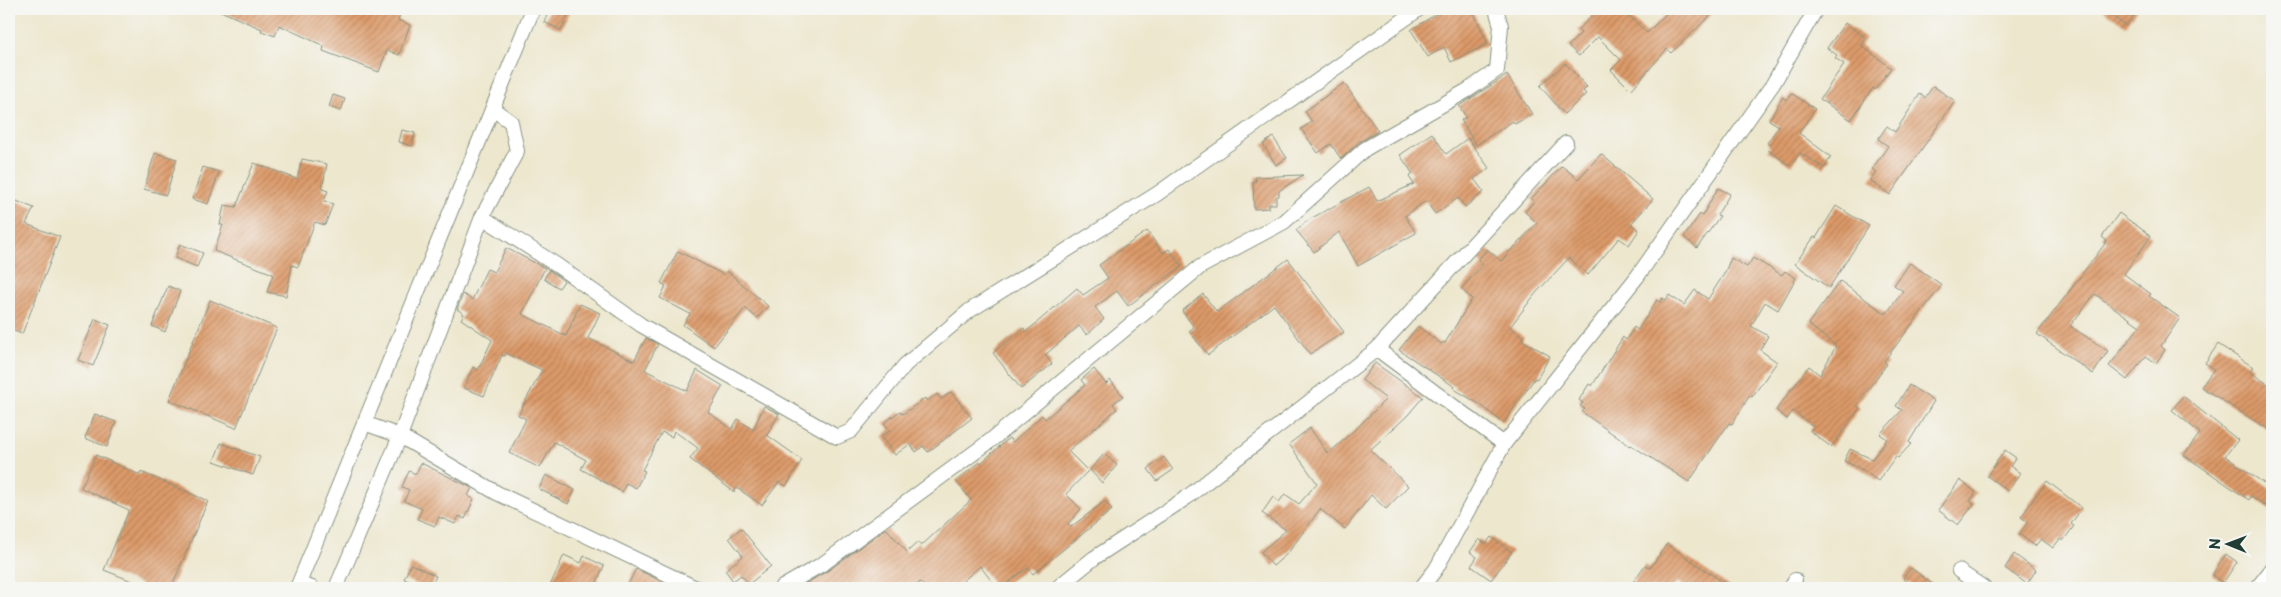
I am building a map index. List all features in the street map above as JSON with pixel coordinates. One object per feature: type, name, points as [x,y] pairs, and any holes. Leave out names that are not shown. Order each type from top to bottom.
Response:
[{"type":"street","points":[[303,587],[364,423],[533,9]]},
{"type":"street","points":[[482,217],[558,266],[641,325],[837,437],[851,431],[905,365],[969,310],[1157,194],[1419,9]]},
{"type":"street","points":[[781,588],[824,563],[990,441],[1200,267],[1284,222],[1365,149],[1468,90],[1497,70],[1501,26],[1496,9]]},
{"type":"street","points":[[1421,588],[1436,568],[1504,444],[1637,277],[1773,84],[1816,9]]},
{"type":"street","points":[[336,588],[400,436],[482,217],[516,150],[511,122],[492,109]]},
{"type":"street","points":[[1058,588],[1094,558],[1186,498],[1377,349],[1566,143]]},
{"type":"street","points":[[1377,349],[1504,444]]},
{"type":"street","points":[[364,423],[400,436],[497,493],[696,588]]},
{"type":"street","points":[[2256,588],[2272,569]]},
{"type":"street","points":[[1959,571],[1984,588]]},
{"type":"building","points":[[216,9],[402,9],[398,20],[410,25],[399,55],[387,50],[379,72],[323,51],[324,46],[279,25],[275,36]]},
{"type":"building","points":[[550,9],[571,9],[561,30],[544,22]]},
{"type":"building","points":[[1444,9],[1472,9],[1488,44],[1451,62],[1444,47],[1428,57],[1411,30]]},
{"type":"building","points":[[1598,9],[1622,9],[1647,33],[1671,9],[1717,9],[1671,53],[1667,49],[1631,90],[1611,70],[1621,60],[1598,37],[1579,56],[1568,46],[1581,33],[1578,30]]},
{"type":"building","points":[[2102,9],[2138,9],[2126,26]]},
{"type":"building","points":[[1845,23],[1866,38],[1861,45],[1891,68],[1875,90],[1873,88],[1851,120],[1820,99],[1844,64],[1835,58],[1837,55],[1827,48]]},
{"type":"building","points":[[1565,63],[1587,87],[1583,91],[1586,94],[1564,114],[1540,86]]},
{"type":"building","points":[[1507,75],[1532,114],[1515,124],[1513,121],[1476,145],[1461,120],[1466,117],[1459,106]]},
{"type":"building","points":[[1344,83],[1378,131],[1359,142],[1341,159],[1331,144],[1318,153],[1301,129],[1312,122],[1305,111]]},
{"type":"building","points":[[1933,86],[1955,101],[1890,195],[1870,180],[1876,172],[1872,169],[1888,146],[1878,139],[1887,126],[1895,132],[1920,94],[1925,98]]},
{"type":"building","points":[[1791,93],[1815,109],[1799,133],[1831,157],[1824,168],[1800,153],[1791,166],[1768,150],[1771,146],[1767,143],[1779,126],[1769,120],[1783,97],[1786,100]]},
{"type":"building","points":[[333,95],[345,99],[341,111],[329,107]]},
{"type":"building","points":[[402,130],[415,133],[412,146],[399,142]]},
{"type":"building","points":[[1432,133],[1446,154],[1468,138],[1489,168],[1474,179],[1484,192],[1465,207],[1458,198],[1435,214],[1426,201],[1405,216],[1416,233],[1358,266],[1339,232],[1314,252],[1296,230],[1310,219],[1369,187],[1377,201],[1414,184],[1409,177],[1413,174],[1400,155]]},
{"type":"building","points":[[1273,137],[1287,158],[1276,165],[1263,144]]},
{"type":"building","points":[[155,153],[177,159],[166,195],[144,189]]},
{"type":"building","points":[[1601,154],[1653,199],[1631,224],[1639,230],[1629,245],[1619,238],[1588,275],[1569,258],[1536,293],[1510,327],[1524,337],[1522,340],[1550,356],[1537,379],[1535,378],[1503,423],[1481,405],[1454,389],[1455,387],[1399,350],[1418,326],[1441,344],[1445,343],[1472,299],[1461,289],[1483,264],[1478,260],[1487,249],[1501,261],[1537,223],[1525,212],[1534,201],[1531,199],[1562,166],[1578,179]]},
{"type":"building","points":[[302,159],[327,164],[322,189],[328,191],[324,201],[333,204],[325,225],[315,222],[298,267],[292,265],[286,296],[267,292],[273,274],[214,251],[223,225],[220,225],[224,205],[236,207],[254,163],[297,179]]},
{"type":"building","points":[[203,167],[219,172],[208,204],[192,199]]},
{"type":"building","points":[[1303,175],[1279,191],[1279,196],[1276,197],[1276,204],[1269,204],[1269,208],[1254,209],[1253,181],[1256,181],[1255,177]]},
{"type":"building","points":[[1718,188],[1730,194],[1717,215],[1720,216],[1697,248],[1684,237],[1700,214],[1702,216]]},
{"type":"building","points":[[14,200],[34,208],[26,224],[60,237],[22,334],[9,329],[9,212]]},
{"type":"building","points":[[1836,206],[1869,226],[1829,288],[1795,264],[1814,237],[1816,238]]},
{"type":"building","points":[[2119,213],[2151,236],[2124,274],[2151,294],[2149,296],[2180,318],[2161,346],[2165,350],[2156,363],[2146,356],[2127,380],[2109,366],[2140,326],[2095,294],[2070,326],[2108,351],[2093,374],[2037,334],[2107,241],[2102,237]]},
{"type":"building","points":[[1147,231],[1163,253],[1169,249],[1182,266],[1128,306],[1117,291],[1095,307],[1104,319],[1087,335],[1079,326],[1045,355],[1052,364],[1021,389],[993,353],[1024,328],[1026,332],[1077,288],[1083,295],[1108,278],[1099,265]]},
{"type":"building","points":[[180,244],[203,253],[197,267],[175,258]]},
{"type":"building","points":[[506,248],[545,268],[522,314],[566,336],[580,304],[600,313],[588,338],[634,361],[646,338],[658,344],[645,370],[687,391],[697,370],[723,386],[708,412],[732,429],[738,419],[753,430],[764,406],[779,414],[767,435],[802,460],[786,486],[779,482],[762,505],[737,488],[734,492],[690,459],[698,448],[674,431],[672,437],[662,432],[642,470],[645,471],[636,488],[626,483],[622,492],[581,469],[586,460],[554,442],[540,468],[509,453],[526,419],[518,415],[542,370],[506,353],[505,356],[502,355],[484,396],[464,388],[473,367],[478,370],[492,340],[461,319],[464,314],[457,309],[463,294],[472,300],[487,269],[494,272]]},
{"type":"building","points":[[678,251],[724,275],[727,271],[768,306],[757,318],[745,308],[714,347],[683,325],[690,314],[660,298],[666,286],[661,283]]},
{"type":"building","points":[[1731,258],[1747,267],[1753,258],[1782,275],[1785,271],[1796,278],[1778,310],[1765,302],[1751,326],[1768,336],[1760,350],[1777,362],[1752,397],[1750,395],[1732,424],[1729,423],[1689,482],[1630,446],[1582,412],[1585,409],[1580,406],[1583,403],[1579,400],[1589,384],[1592,386],[1623,337],[1626,340],[1634,327],[1638,330],[1657,300],[1660,302],[1662,298],[1666,300],[1669,295],[1684,305],[1695,290],[1708,299],[1724,274]]},
{"type":"building","points":[[1288,259],[1344,332],[1310,354],[1274,305],[1208,355],[1189,331],[1194,327],[1182,311],[1203,294],[1217,312]]},
{"type":"building","points":[[1910,263],[1942,285],[1884,361],[1887,364],[1856,405],[1860,408],[1831,447],[1810,431],[1813,426],[1793,411],[1787,419],[1776,410],[1809,366],[1820,375],[1836,346],[1808,324],[1840,281],[1886,314],[1903,291],[1894,285]]},
{"type":"building","points":[[549,270],[564,281],[559,288],[544,279]]},
{"type":"building","points":[[168,286],[180,291],[165,332],[152,326]]},
{"type":"building","points":[[210,300],[277,328],[236,428],[169,400]]},
{"type":"building","points":[[95,319],[110,325],[93,366],[78,360]]},
{"type":"building","points":[[2218,344],[2253,367],[2250,372],[2272,387],[2272,422],[2268,429],[2201,387],[2214,369],[2205,363]]},
{"type":"building","points":[[1375,363],[1423,397],[1407,416],[1370,450],[1408,486],[1386,509],[1371,495],[1345,529],[1320,509],[1288,553],[1273,566],[1261,552],[1286,530],[1262,513],[1273,497],[1279,502],[1285,494],[1299,504],[1317,483],[1289,444],[1310,428],[1328,454],[1359,426],[1386,399],[1362,380]]},
{"type":"building","points":[[1094,369],[1106,384],[1110,380],[1123,396],[1113,404],[1117,409],[1068,451],[1088,471],[1066,494],[1081,509],[1068,524],[1071,527],[1105,501],[1112,510],[1033,574],[1028,568],[1000,588],[997,588],[980,566],[955,588],[926,588],[920,582],[914,588],[798,588],[829,570],[886,528],[907,552],[918,542],[921,546],[971,500],[956,481],[981,463],[1009,438],[1013,442],[1042,415],[1045,419],[1085,385],[1081,380]]},
{"type":"building","points":[[1909,385],[1934,401],[1909,442],[1911,444],[1898,458],[1896,456],[1878,481],[1863,470],[1844,461],[1850,449],[1872,459],[1887,439],[1880,434],[1902,410],[1896,406]]},
{"type":"building","points":[[951,392],[972,418],[928,452],[923,446],[916,452],[910,444],[895,455],[881,437],[890,430],[884,423],[900,411],[903,414],[925,398],[927,401],[937,394],[941,399]]},
{"type":"building","points":[[2183,396],[2238,440],[2225,456],[2272,489],[2272,510],[2251,496],[2249,500],[2184,455],[2200,433],[2172,410]]},
{"type":"building","points":[[95,414],[116,422],[107,447],[85,438]]},
{"type":"building","points":[[221,443],[260,457],[253,475],[214,461]]},
{"type":"building","points":[[2005,450],[2016,458],[2010,466],[2020,473],[2008,491],[1987,476]]},
{"type":"building","points":[[1104,454],[1117,465],[1102,483],[1090,470]]},
{"type":"building","points":[[96,455],[140,475],[141,472],[208,501],[171,588],[141,588],[142,585],[104,570],[129,510],[81,488]]},
{"type":"building","points":[[1164,457],[1173,470],[1157,481],[1148,469]]},
{"type":"building","points":[[421,463],[472,488],[468,496],[474,499],[465,519],[459,516],[455,524],[439,517],[435,526],[417,519],[422,509],[404,501],[409,490],[402,487],[409,471],[416,474]]},
{"type":"building","points":[[546,475],[575,490],[568,504],[539,489]]},
{"type":"building","points":[[1960,480],[1976,492],[1970,501],[1974,504],[1958,525],[1938,510]]},
{"type":"building","points":[[2047,481],[2082,508],[2071,524],[2074,526],[2063,541],[2060,539],[2053,548],[2041,539],[2035,546],[2019,534],[2028,522],[2021,517]]},
{"type":"building","points":[[741,528],[771,566],[749,584],[741,575],[733,581],[725,570],[743,556],[729,538]]},
{"type":"building","points":[[1491,537],[1512,552],[1491,580],[1471,566],[1477,557],[1470,552],[1479,539],[1486,544]]},
{"type":"building","points":[[1667,544],[1732,588],[1686,588],[1677,582],[1672,588],[1629,588],[1645,565],[1650,568]]},
{"type":"building","points":[[2014,554],[2036,570],[2027,584],[2005,568]]},
{"type":"building","points":[[2226,554],[2237,562],[2223,583],[2212,575]]},
{"type":"building","points":[[564,555],[581,563],[584,556],[604,566],[594,588],[549,588]]},
{"type":"building","points":[[411,564],[436,576],[430,588],[425,588],[404,579]]},
{"type":"building","points":[[1911,568],[1938,588],[1916,588],[1903,579]]},
{"type":"building","points":[[636,569],[655,578],[676,588],[626,588]]}]
